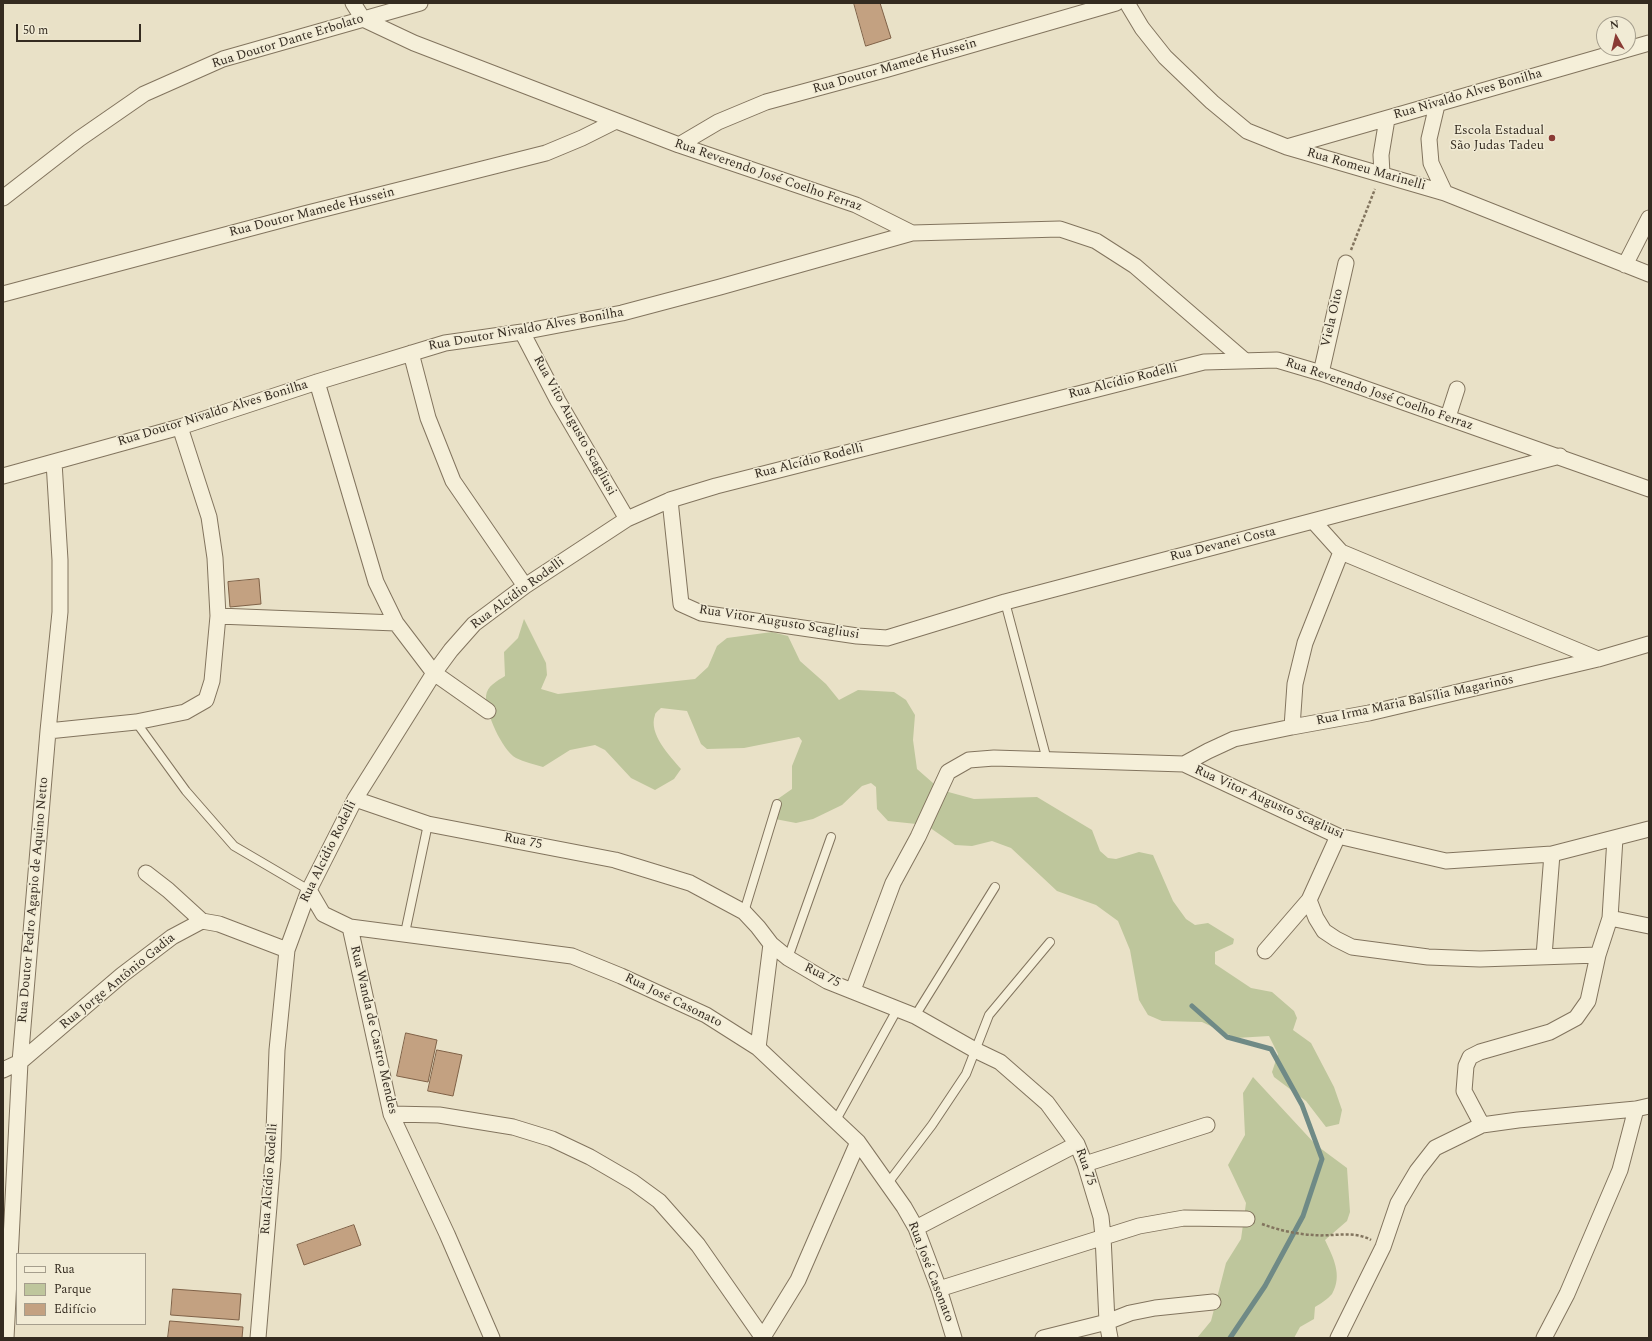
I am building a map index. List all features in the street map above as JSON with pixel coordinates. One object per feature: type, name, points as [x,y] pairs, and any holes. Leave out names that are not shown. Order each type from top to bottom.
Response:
[{"type":"street","points":[[353,3],[363,19]]},
{"type":"street","name":"Rua Doutor Dante Erbolato","points":[[3,198],[79,139],[144,94],[224,59],[420,3]]},
{"type":"street","name":"Rua Doutor Mamede Hussein","points":[[678,145],[718,122],[766,102],[888,69],[1116,3]]},
{"type":"street","name":"Rua Romeu Marinelli","points":[[1128,3],[1142,28],[1165,57],[1212,102],[1247,131],[1287,147],[1445,193],[1649,274]]},
{"type":"street","name":"Rua Reverendo José Coelho Ferraz","points":[[363,19],[414,43],[678,145],[856,205],[912,233],[1060,229],[1096,241],[1135,266],[1244,360],[1277,360],[1321,373],[1560,456],[1649,489]]},
{"type":"street","name":"Rua Nivaldo Alves Bonilha","points":[[1287,147],[1437,105],[1649,42]]},
{"type":"street","points":[[1437,105],[1428,139],[1431,163],[1445,193]]},
{"type":"street","points":[[1382,174],[1381,155],[1387,119]]},
{"type":"street","name":"Rua Doutor Mamede Hussein","points":[[3,294],[304,214],[546,153],[582,138],[616,121]]},
{"type":"street","points":[[1625,265],[1649,218]]},
{"type":"street","name":"Rua Doutor Nivaldo Alves Bonilha","points":[[3,476],[180,427],[317,382],[446,343],[522,332],[622,313],[912,233]]},
{"type":"street","name":"Viela Oito","points":[[1321,373],[1346,263]]},
{"type":"street","name":"Rua Vito Augusto Scagliusi","points":[[522,332],[558,401],[627,519]]},
{"type":"street","points":[[411,353],[428,418],[453,482],[525,586]]},
{"type":"street","name":"Rua Alcídio Rodelli","points":[[258,1338],[273,1158],[277,1050],[287,950],[309,890],[355,799],[434,673],[450,650],[474,624],[525,586],[627,519],[670,500],[724,484],[1204,362],[1244,360]]},
{"type":"street","points":[[317,382],[376,582],[396,623],[434,673],[488,712]]},
{"type":"street","points":[[1448,417],[1457,389]]},
{"type":"street","points":[[48,731],[136,722],[185,712],[206,700],[212,681],[218,616],[215,558],[209,517],[180,427]]},
{"type":"street","name":"Rua Devanei Costa","points":[[888,638],[1005,602],[1314,522],[1560,456]]},
{"type":"street","name":"Rua Doutor Pedro Agapio de Aquino Netto","points":[[6,1338],[20,1062],[48,731],[60,612],[60,560],[54,462]]},
{"type":"street","name":"Rua Vitor Augusto Scagliusi","points":[[670,500],[681,604],[700,613],[856,636],[888,638]]},
{"type":"street","points":[[1314,522],[1341,552],[1598,658]]},
{"type":"street","points":[[1292,727],[1295,684],[1306,643],[1341,552]]},
{"type":"street","points":[[218,616],[396,623]]},
{"type":"street","name":"Rua Irma Maria Balsília Magarinõs","points":[[1184,764],[1234,739],[1369,713],[1598,658],[1649,644]]},
{"type":"street","name":"Rua Vitor Augusto Scagliusi","points":[[853,990],[893,882],[953,770],[969,760],[988,758],[1184,764],[1338,836],[1446,861],[1552,854],[1649,829]]},
{"type":"street","name":"Rua 75","points":[[355,799],[428,824],[615,860],[690,882],[744,912],[772,944],[788,958],[827,981],[898,1008],[1000,1062],[1047,1103],[1077,1144],[1085,1164],[1101,1217],[1107,1322],[1110,1338]]},
{"type":"street","points":[[1265,951],[1309,900],[1338,836]]},
{"type":"street","points":[[1482,1125],[1464,1091],[1466,1066],[1470,1057],[1480,1052],[1550,1032],[1576,1018],[1588,1001],[1598,955],[1610,918],[1615,838]]},
{"type":"street","points":[[1544,956],[1552,854]]},
{"type":"street","points":[[146,873],[168,890],[202,921],[219,924],[287,950]]},
{"type":"street","points":[[309,890],[323,914],[350,927]]},
{"type":"street","points":[[1309,900],[1316,918],[1324,931],[1352,947],[1443,957],[1480,959],[1598,955]]},
{"type":"street","points":[[1610,918],[1649,926]]},
{"type":"street","name":"Rua Jorge Antônio Gadia","points":[[3,1070],[20,1062],[122,975],[172,937],[202,921]]},
{"type":"street","name":"Rua José Casonato","points":[[350,927],[572,956],[621,976],[706,1015],[758,1048],[858,1142],[888,1183],[916,1228],[939,1289],[954,1338]]},
{"type":"street","name":"Rua Wanda de Castro Mendes","points":[[350,927],[391,1114],[447,1234],[492,1338]]},
{"type":"street","points":[[758,1048],[772,944]]},
{"type":"street","points":[[1338,1338],[1383,1247],[1398,1203],[1417,1171],[1435,1148],[1482,1125],[1642,1107],[1620,1170],[1566,1294],[1544,1338]]},
{"type":"street","points":[[391,1114],[439,1115],[513,1128],[552,1139],[590,1157],[633,1182],[659,1201],[698,1245],[762,1338],[798,1280],[858,1142]]},
{"type":"street","points":[[1085,1164],[1207,1125]]},
{"type":"street","points":[[916,1228],[1077,1144]]},
{"type":"street","points":[[939,1289],[1103,1236],[1139,1226],[1184,1218],[1247,1219]]},
{"type":"street","points":[[1043,1338],[1107,1322],[1130,1313],[1155,1308],[1213,1302]]},
{"type":"lane","points":[[1005,602],[1047,760]]},
{"type":"lane","points":[[136,722],[186,791],[234,846],[309,890]]},
{"type":"lane","points":[[744,912],[778,804]]},
{"type":"lane","points":[[405,933],[428,824]]},
{"type":"lane","points":[[788,958],[831,837]]},
{"type":"lane","points":[[915,1016],[995,887]]},
{"type":"lane","points":[[888,1183],[966,1074],[989,1015],[1050,942]]},
{"type":"lane","points":[[836,1120],[898,1008]]},
{"type":"path","points":[[1346,263],[1382,174]]},
{"type":"path","points":[[1276,1229],[1313,1235],[1356,1235],[1367,1237],[1383,1247]]},
{"type":"green space","points":[[524,619],[546,663],[547,675],[541,689],[558,694],[695,679],[708,667],[717,646],[727,638],[772,632],[788,636],[800,661],[826,684],[839,700],[858,690],[894,692],[906,700],[915,715],[913,740],[917,769],[941,790],[974,799],[1037,797],[1092,830],[1100,851],[1108,858],[1116,859],[1139,852],[1153,855],[1173,901],[1186,919],[1195,925],[1208,923],[1234,939],[1233,944],[1215,952],[1215,964],[1251,988],[1272,992],[1294,1011],[1297,1018],[1293,1030],[1311,1043],[1334,1087],[1342,1110],[1339,1124],[1326,1127],[1306,1101],[1274,1077],[1272,1072],[1278,1054],[1269,1036],[1236,1038],[1202,1022],[1162,1021],[1148,1015],[1139,1000],[1130,950],[1118,921],[1096,905],[1057,891],[1011,848],[992,841],[972,846],[955,845],[926,825],[888,821],[877,809],[876,787],[871,783],[862,786],[842,805],[813,819],[796,823],[775,819],[770,813],[772,803],[792,789],[792,766],[802,741],[799,737],[744,748],[707,749],[701,744],[687,711],[661,708],[655,714],[654,722],[657,737],[681,769],[674,779],[655,790],[631,778],[605,750],[595,745],[570,750],[543,767],[516,758],[505,747],[495,730],[488,711],[486,696],[488,689],[505,676],[504,652],[518,638]]},
{"type":"green space","points":[[1253,1077],[1316,1145],[1347,1168],[1350,1212],[1347,1221],[1325,1240],[1336,1266],[1337,1280],[1332,1294],[1315,1307],[1314,1319],[1300,1327],[1294,1338],[1197,1338],[1211,1321],[1226,1263],[1241,1239],[1246,1203],[1228,1165],[1245,1135],[1243,1093]]},
{"type":"building","points":[[854,3],[880,3],[891,38],[866,46]]},
{"type":"building","points":[[259,579],[261,604],[230,607],[228,582]]},
{"type":"building","points":[[406,1033],[437,1040],[428,1082],[397,1076]]},
{"type":"building","points":[[437,1050],[462,1055],[453,1096],[428,1091]]},
{"type":"building","points":[[354,1225],[361,1245],[304,1265],[297,1245]]},
{"type":"building","points":[[173,1289],[241,1294],[239,1320],[171,1315]]},
{"type":"building","points":[[170,1321],[243,1327],[242,1338],[168,1338]]},
{"type":"waterway","points":[[1192,1006],[1227,1037],[1271,1049],[1302,1105],[1322,1159],[1303,1216],[1265,1286],[1230,1338]]},
{"type":"place","name":"Escola Estadual São Judas Tadeu","points":[[1552,138]]}]
